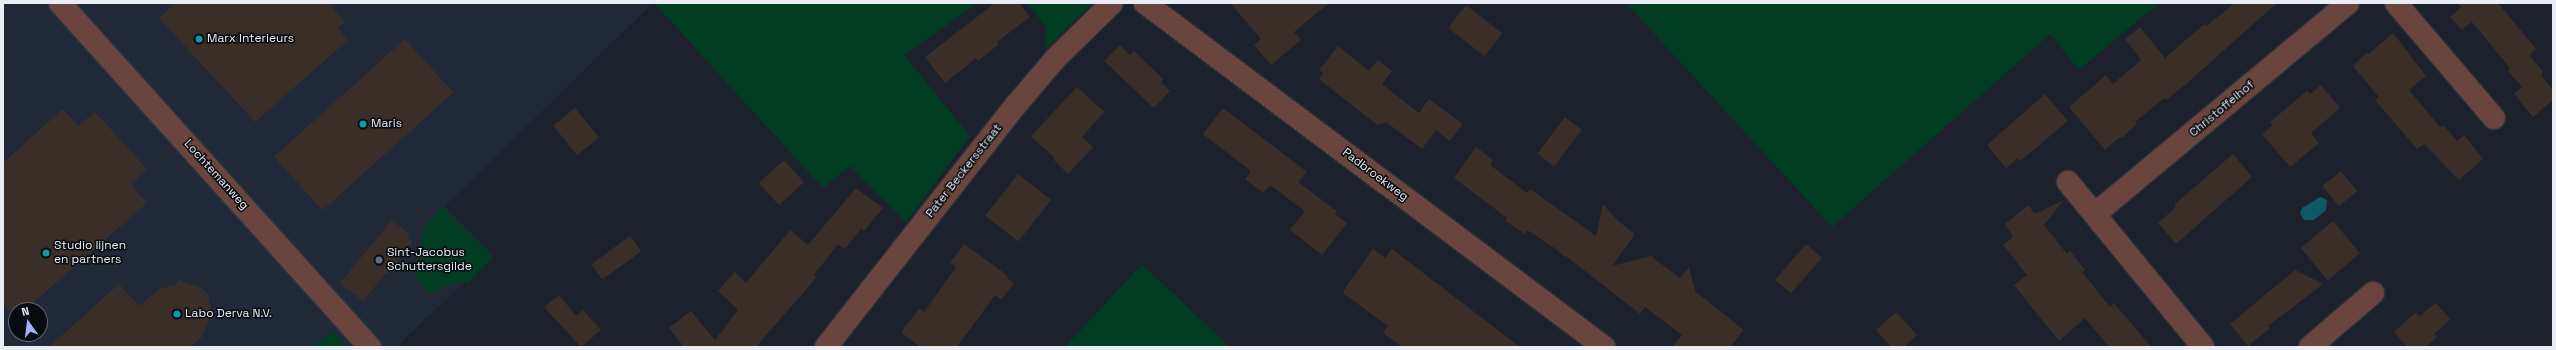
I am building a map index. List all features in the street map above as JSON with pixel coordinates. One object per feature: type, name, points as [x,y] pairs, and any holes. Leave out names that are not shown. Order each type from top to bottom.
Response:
[{"type":"street","name":"Lochtemanweg","points":[[60,3],[370,347]]},
{"type":"street","name":"Pater Beckersstraat","points":[[826,347],[1016,105],[1055,59],[1112,3]]},
{"type":"street","name":"Padbroekweg","points":[[1145,3],[1604,347]]},
{"type":"street","name":"Christoffelhof","points":[[2095,214],[2348,3]]},
{"type":"street","points":[[2396,3],[2494,118]]},
{"type":"street","points":[[2068,182],[2203,347]]},
{"type":"street","points":[[2310,347],[2374,293]]},
{"type":"shaded area","points":[[3,3],[653,3],[445,206],[493,255],[396,347],[349,347],[332,332],[314,347],[3,347]]},
{"type":"green space","points":[[654,3],[978,3],[904,55],[970,136],[906,222],[850,166],[823,188]]},
{"type":"green space","points":[[1027,3],[1092,3],[1045,50],[1046,27]]},
{"type":"green space","points":[[1626,3],[2159,3],[2079,70],[2050,34],[1832,227]]},
{"type":"green space","points":[[442,207],[494,257],[468,283],[461,281],[430,293],[416,279],[417,263],[424,227]]},
{"type":"green space","points":[[1142,264],[1230,347],[1065,347]]},
{"type":"green space","points":[[332,332],[349,347],[314,347]]},
{"type":"water","points":[[2320,197],[2327,200],[2326,210],[2314,220],[2304,220],[2300,213],[2302,208]]},
{"type":"building","points":[[176,3],[329,3],[345,22],[338,28],[348,40],[255,122],[159,18]]},
{"type":"building","points":[[995,3],[1019,3],[1030,17],[997,42],[999,44],[978,61],[976,58],[945,83],[925,57]]},
{"type":"building","points":[[1230,3],[1329,3],[1294,32],[1301,40],[1271,65],[1254,45],[1261,39]]},
{"type":"building","points":[[2235,3],[2277,3],[2185,85],[2166,100],[2164,98],[2135,122],[2137,124],[2122,138],[2120,137],[2105,150],[2069,107],[2106,75],[2113,84],[2141,60],[2125,39],[2140,27],[2165,58],[2204,24],[2206,26]]},
{"type":"building","points":[[2457,3],[2498,3],[2536,49],[2529,55],[2543,72],[2541,75],[2553,90],[2553,100],[2533,117],[2514,94],[2522,87],[2508,71],[2510,68],[2472,22],[2462,30],[2450,17],[2461,7]]},
{"type":"building","points":[[1466,5],[1502,33],[1484,56],[1448,28]]},
{"type":"building","points":[[2393,33],[2426,76],[2409,90],[2440,127],[2443,125],[2457,141],[2464,135],[2483,159],[2459,180],[2424,144],[2417,149],[2375,100],[2379,97],[2353,66],[2367,52],[2369,54]]},
{"type":"building","name":"Maris","points":[[405,39],[453,93],[322,210],[274,157]]},
{"type":"building","points":[[1120,45],[1130,55],[1134,51],[1163,79],[1161,82],[1170,91],[1154,108],[1104,61]]},
{"type":"building","points":[[1338,46],[1369,71],[1378,60],[1392,71],[1382,84],[1419,113],[1429,99],[1463,124],[1450,141],[1436,130],[1422,149],[1386,122],[1377,125],[1319,79],[1323,73],[1319,70]]},
{"type":"building","points":[[2321,85],[2340,108],[2311,133],[2319,143],[2290,167],[2262,134],[2273,125],[2270,122],[2307,91],[2310,94]]},
{"type":"building","points":[[1077,87],[1104,112],[1082,137],[1093,147],[1068,174],[1054,160],[1055,158],[1031,136]]},
{"type":"building","points":[[2045,94],[2068,121],[2020,161],[2018,158],[2006,168],[1987,145]]},
{"type":"building","points":[[575,108],[599,138],[577,155],[553,126]]},
{"type":"building","points":[[1223,108],[1307,172],[1298,182],[1337,211],[1335,214],[1347,223],[1322,255],[1290,230],[1305,211],[1270,185],[1263,193],[1245,179],[1251,171],[1203,134]]},
{"type":"building","name":"Studio lijnen en partners","points":[[63,109],[78,126],[95,112],[147,169],[131,184],[147,203],[34,302],[8,302],[8,309],[3,304],[3,163]]},
{"type":"building","points":[[1565,117],[1582,130],[1554,166],[1537,154]]},
{"type":"building","points":[[1476,147],[1493,160],[1490,165],[1527,193],[1530,189],[1596,236],[1603,204],[1618,221],[1635,234],[1612,266],[1651,256],[1680,278],[1689,267],[1695,291],[1744,330],[1730,347],[1672,347],[1682,335],[1645,307],[1640,314],[1556,249],[1527,230],[1525,234],[1505,221],[1507,218],[1454,178]]},
{"type":"building","points":[[2233,154],[2252,177],[2176,244],[2158,223],[2176,207],[2174,205]]},
{"type":"building","points":[[784,160],[804,182],[779,205],[759,183]]},
{"type":"building","points":[[2341,171],[2357,191],[2339,206],[2322,186]]},
{"type":"building","points":[[1018,174],[1051,200],[1018,242],[985,216]]},
{"type":"building","points":[[856,188],[883,208],[864,231],[861,229],[845,249],[838,244],[814,275],[816,278],[756,347],[684,347],[669,328],[691,311],[715,340],[738,310],[718,291],[735,272],[746,283],[790,230],[808,245]]},
{"type":"building","points":[[2064,200],[2044,225],[2067,254],[2070,251],[2085,270],[2082,272],[2110,307],[2114,303],[2151,347],[2109,347],[2085,318],[2059,341],[2014,285],[2027,275],[2003,245],[2013,237],[2005,224],[2028,205],[2035,214]]},
{"type":"building","name":"Sint-Jacobus Schuttersgilde","points":[[392,220],[409,234],[407,237],[413,241],[387,275],[385,274],[363,301],[340,283]]},
{"type":"building","points":[[2333,221],[2360,253],[2328,280],[2301,248]]},
{"type":"building","points":[[630,236],[641,251],[602,280],[591,264]]},
{"type":"building","points":[[964,244],[1008,276],[1007,278],[1014,283],[1001,300],[995,295],[957,347],[920,347],[901,332],[920,308],[924,312],[956,267],[950,263]]},
{"type":"building","points":[[1806,244],[1822,258],[1791,293],[1775,279]]},
{"type":"building","points":[[1373,249],[1385,258],[1392,249],[1520,347],[1402,347],[1383,333],[1388,326],[1344,294],[1344,290]]},
{"type":"building","points":[[2295,270],[2323,284],[2268,326],[2270,328],[2248,346],[2230,324]]},
{"type":"building","name":"Labo Derva N.V.","points":[[178,280],[202,288],[208,294],[213,319],[208,321],[202,337],[191,347],[49,347],[119,284],[139,306],[159,289],[176,285]]},
{"type":"building","points":[[559,295],[576,316],[583,310],[601,330],[581,347],[544,307]]},
{"type":"building","points":[[2436,303],[2450,319],[2434,334],[2437,337],[2425,347],[2407,347],[2394,332],[2416,312],[2419,316]]},
{"type":"building","points":[[1896,312],[1917,335],[1904,347],[1891,347],[1876,330]]},
{"type":"place","name":"Marx Interieurs","points":[[199,39]]},
{"type":"place","name":"Maris","points":[[363,124]]},
{"type":"place","name":"Studio lijnen en partners","points":[[46,253]]},
{"type":"place","name":"Sint-Jacobus Schuttersgilde","points":[[379,260]]},
{"type":"place","name":"Labo Derva N.V.","points":[[177,314]]}]
